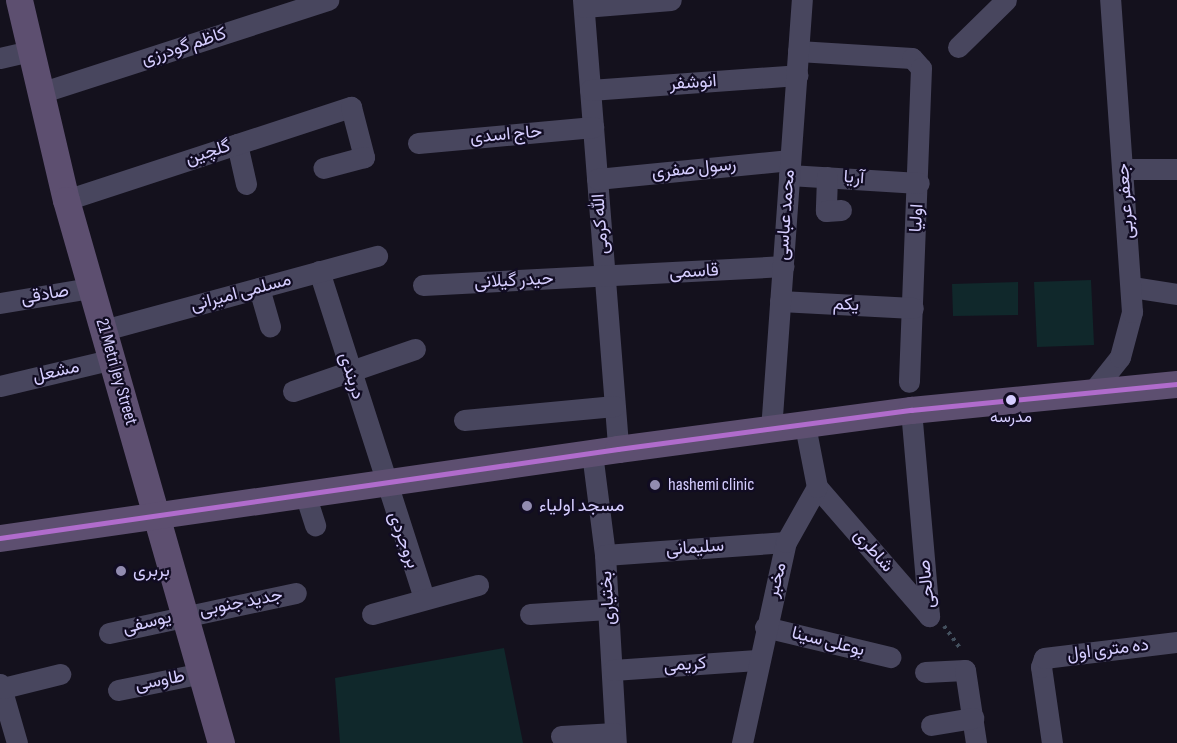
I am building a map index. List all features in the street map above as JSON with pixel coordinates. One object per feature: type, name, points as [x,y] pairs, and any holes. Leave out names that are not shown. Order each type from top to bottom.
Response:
[{"type":"main road","name":"21 Metri Jey Street","points":[[19,0],[66,200],[160,518],[221,743]]},
{"type":"main road","points":[[0,538],[160,518],[382,481],[911,410],[1177,384]]},
{"type":"street","name":"کاظم گودرزی","points":[[40,93],[328,0]]},
{"type":"street","points":[[584,3],[671,0]]},
{"type":"street","name":"محمد عباسی","points":[[771,430],[802,0]]},
{"type":"street","points":[[958,47],[1006,0]]},
{"type":"street","name":"جعفر عربی","points":[[1092,391],[1120,357],[1129,336],[1131,287],[1110,0]]},
{"type":"street","name":"الله کرمی","points":[[584,3],[614,406],[605,451]]},
{"type":"street","points":[[0,58],[30,51]]},
{"type":"street","name":"اولیا","points":[[798,51],[912,58],[922,76],[909,382]]},
{"type":"street","name":"انوشفر","points":[[590,90],[796,75]]},
{"type":"street","name":"گلچین","points":[[66,200],[351,107],[364,157],[323,168]]},
{"type":"street","name":"حاج اسدی","points":[[418,143],[593,127]]},
{"type":"street","points":[[237,144],[246,184]]},
{"type":"street","name":"آریا","points":[[790,168],[827,177],[919,183]]},
{"type":"street","name":"رسول صفری","points":[[597,179],[790,168]]},
{"type":"street","points":[[1124,169],[1177,169]]},
{"type":"street","points":[[827,177],[826,211],[841,210]]},
{"type":"street","name":"مسلمی امیرانی","points":[[104,330],[377,256]]},
{"type":"street","name":"قاسمی","points":[[605,277],[783,267]]},
{"type":"street","name":"دربندی","points":[[320,271],[382,481]]},
{"type":"street","name":"حیدر گیلانی","points":[[423,285],[605,277]]},
{"type":"street","points":[[1131,287],[1177,294]]},
{"type":"street","name":"صادقی","points":[[0,303],[91,288]]},
{"type":"street","points":[[259,288],[270,326]]},
{"type":"street","name":"یکم","points":[[780,302],[913,308]]},
{"type":"street","points":[[293,391],[415,349]]},
{"type":"street","name":"مشعل","points":[[0,386],[112,359]]},
{"type":"street","points":[[464,420],[614,406]]},
{"type":"street","name":"صالحی","points":[[911,410],[929,616]]},
{"type":"street","points":[[805,425],[818,487]]},
{"type":"street","name":"بختیاری","points":[[605,451],[605,555],[616,738]]},
{"type":"street","name":"بروجردی","points":[[382,481],[424,598]]},
{"type":"street","name":"شاطری","points":[[818,487],[929,616]]},
{"type":"street","name":"مخبر","points":[[742,743],[765,627],[786,542],[818,487]]},
{"type":"street","points":[[305,494],[315,525]]},
{"type":"street","name":"سلیمانی","points":[[605,555],[786,542]]},
{"type":"street","points":[[372,615],[424,598],[478,585]]},
{"type":"street","name":"جدید جنوبی","points":[[186,613],[296,593]]},
{"type":"street","points":[[531,614],[609,609]]},
{"type":"street","name":"یوسفی","points":[[109,633],[186,613]]},
{"type":"street","name":"بوعلی سینا","points":[[765,627],[890,657]]},
{"type":"street","name":"ده متری اول","points":[[1052,743],[1041,661],[1177,642]]},
{"type":"street","name":"کریمی","points":[[613,670],[758,660]]},
{"type":"street","points":[[925,672],[965,670],[976,743]]},
{"type":"street","name":"طاوسی","points":[[118,690],[202,673]]},
{"type":"street","points":[[17,743],[1,686],[60,674]]},
{"type":"street","points":[[931,725],[973,718]]},
{"type":"street","points":[[561,736],[616,738]]},
{"type":"path","name":"صالحی","points":[[929,616],[956,638],[965,670]]},
{"type":"green space","points":[[1091,280],[1094,345],[1037,347],[1034,282]]},
{"type":"green space","points":[[1018,282],[1018,315],[953,316],[952,284]]},
{"type":"green space","points":[[504,648],[523,743],[340,743],[335,678]]},
{"type":"transit line","points":[[0,538],[618,449],[911,410],[1177,384]]},
{"type":"place","name":"مدرسه","points":[[1011,400]]},
{"type":"place","name":"hashemi clinic","points":[[655,485]]},
{"type":"place","name":"مسجد اولیاء","points":[[527,506]]},
{"type":"place","name":"بربری","points":[[121,571]]}]
